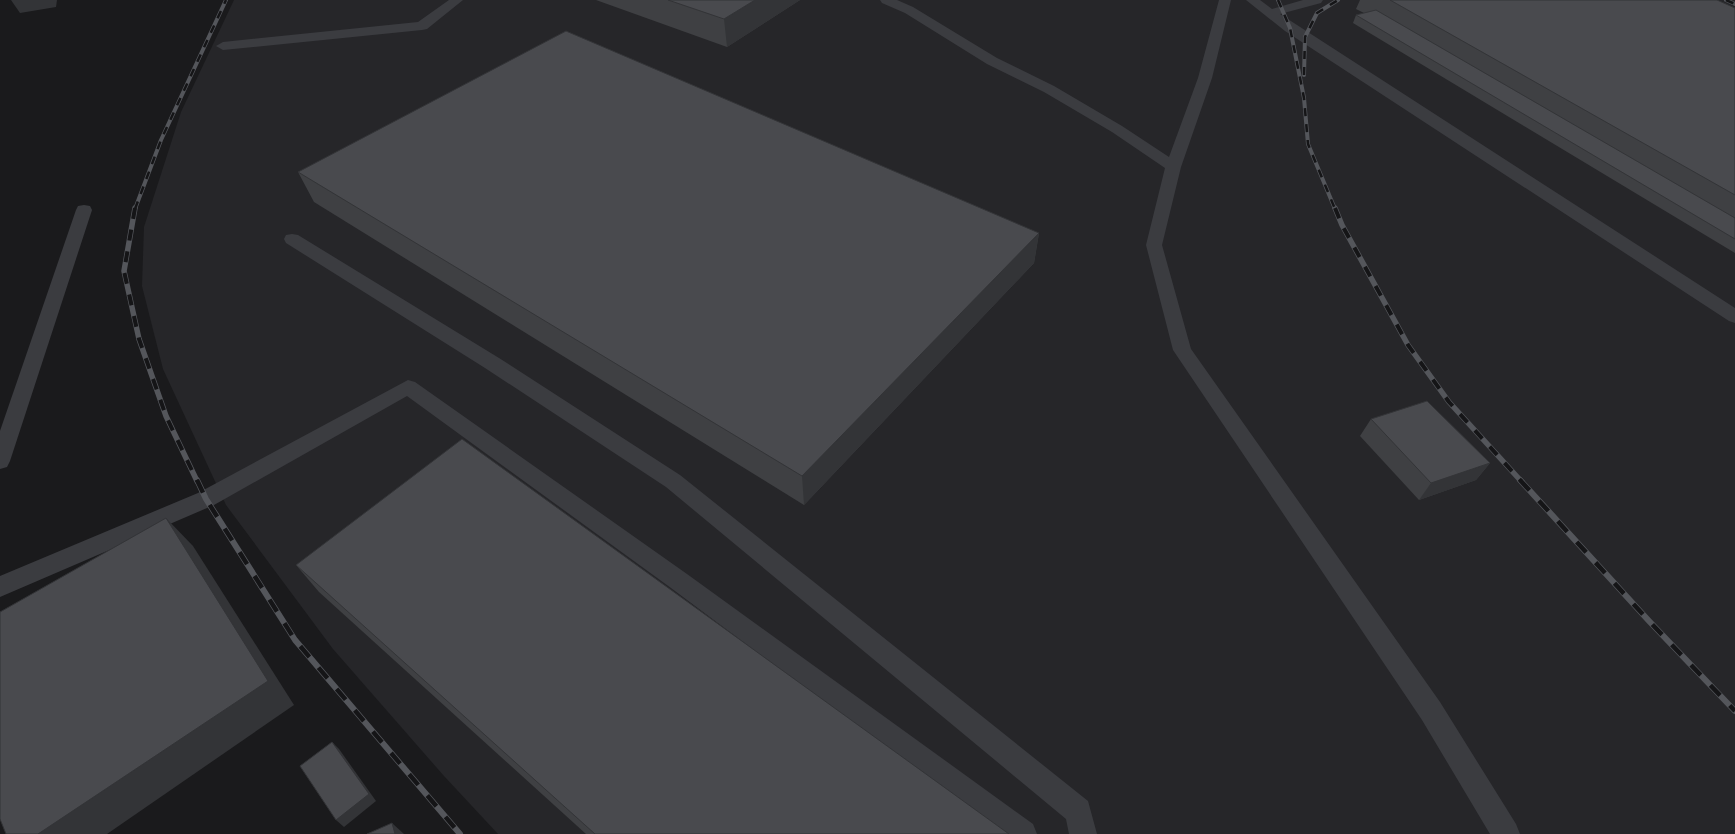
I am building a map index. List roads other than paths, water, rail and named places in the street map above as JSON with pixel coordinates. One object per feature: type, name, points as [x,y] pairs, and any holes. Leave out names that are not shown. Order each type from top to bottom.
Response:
[{"type":"lane","points":[[222,46],[422,26],[457,0]]},
{"type":"lane","points":[[886,0],[908,10],[992,61],[1049,89],[1117,129],[1173,167]]},
{"type":"lane","points":[[1225,0],[1205,78],[1173,167],[1154,244],[1182,350],[1431,711],[1506,834]]},
{"type":"lane","points":[[1252,0],[1297,33],[1735,317]]},
{"type":"lane","points":[[1270,13],[1317,0]]},
{"type":"lane","points":[[0,461],[84,210]]},
{"type":"lane","points":[[292,239],[492,363],[673,481],[1078,811],[1082,834]]},
{"type":"lane","points":[[0,586],[206,500],[408,387],[679,581],[1023,834]]},
{"type":"railway","points":[[135,209],[161,140],[226,0]]},
{"type":"railway","points":[[1278,0],[1290,28],[1304,98],[1308,144],[1335,209]]},
{"type":"railway","points":[[1304,75],[1305,37],[1317,13],[1338,0]]},
{"type":"railway","points":[[1726,0],[1735,4]]},
{"type":"railway","points":[[135,208],[124,271],[139,339],[166,416],[197,481]]},
{"type":"railway","points":[[1335,208],[1342,225],[1408,345],[1449,402],[1521,481]]},
{"type":"railway","points":[[197,480],[206,499],[295,640],[460,834]]},
{"type":"railway","points":[[1520,480],[1649,621],[1735,711]]}]
